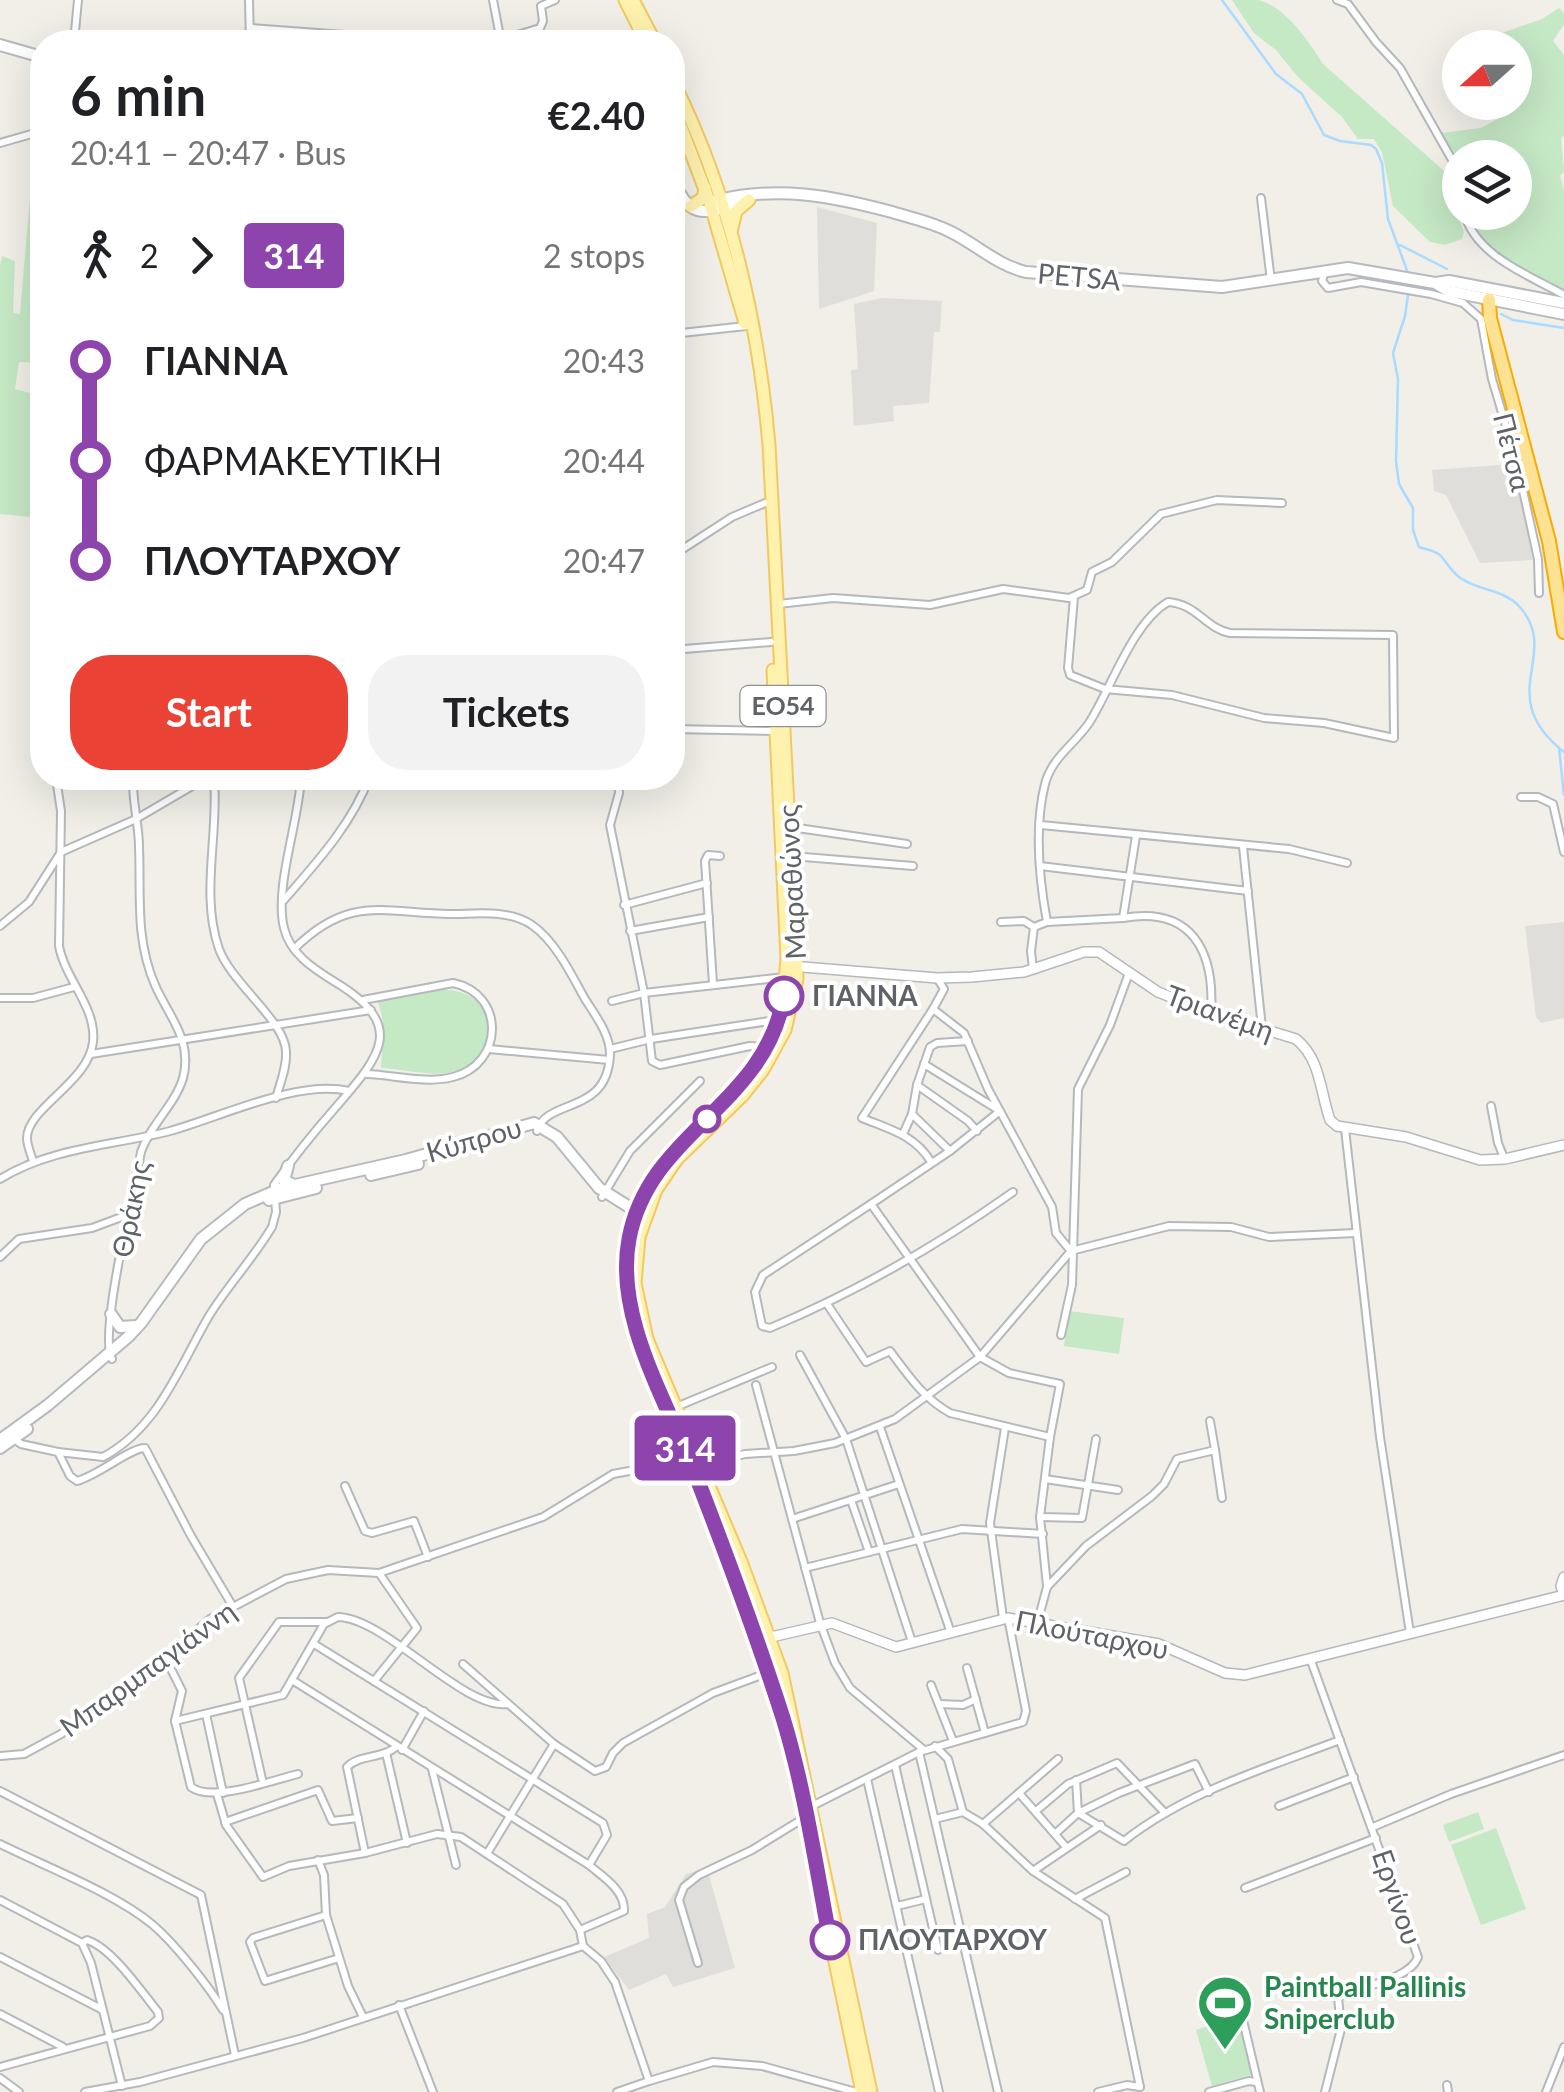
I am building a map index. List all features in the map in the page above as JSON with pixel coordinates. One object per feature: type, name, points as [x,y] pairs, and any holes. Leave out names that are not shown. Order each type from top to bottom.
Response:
[{"type":"highway","points":[[1490,294],[1490,318],[1549,541],[1564,632]]},
{"type":"main road","points":[[627,1],[640,30]]},
{"type":"main road","points":[[627,1],[646,30]]},
{"type":"main road","points":[[0,46],[30,54]]},
{"type":"main road","name":"Μαραθώνος","points":[[685,107],[716,205],[746,326],[758,408],[791,970],[768,1048],[742,1085],[668,1158],[649,1184],[626,1268],[632,1317],[695,1462],[789,1701],[858,2076],[852,2091]]},
{"type":"main road","name":"Μαραθώνος","points":[[685,136],[705,188],[732,237],[744,279],[763,386],[791,856],[790,1015],[768,1063],[744,1095],[672,1166],[639,1214],[635,1263],[638,1302],[645,1333],[676,1407],[722,1546],[765,1641],[768,1673],[808,1812],[872,2092]]},
{"type":"main road","points":[[688,206],[703,198],[705,188]]},
{"type":"main road","points":[[716,205],[764,194]]},
{"type":"main road","points":[[688,206],[748,200],[764,194]]},
{"type":"main road","name":"PETSA","points":[[764,194],[825,195],[934,224],[1002,264],[1026,272],[1222,287],[1326,269],[1370,277]]},
{"type":"main road","points":[[685,200],[688,206]]},
{"type":"main road","points":[[732,237],[735,213],[748,200]]},
{"type":"main road","name":"Πέτσα","points":[[1370,277],[1448,291],[1564,302]]},
{"type":"main road","name":"Πέτσα","points":[[1490,294],[1564,314]]},
{"type":"main road","name":"Κύπρου","points":[[110,1356],[142,1323],[205,1235],[226,1217],[295,1186],[396,1163],[528,1123],[538,1127],[603,1195],[639,1214]]},
{"type":"main road","name":"Κύπρου","points":[[0,1448],[7,1438],[145,1328],[214,1235],[248,1209],[273,1195],[399,1169],[538,1127]]},
{"type":"main road","points":[[288,1166],[284,1180],[295,1186]]},
{"type":"main road","points":[[111,1314],[120,1327],[142,1323]]},
{"type":"street","points":[[75,30],[78,0]]},
{"type":"street","points":[[249,0],[251,28],[278,30]]},
{"type":"street","points":[[493,0],[500,30]]},
{"type":"street","points":[[534,30],[542,25],[541,6],[555,0]]},
{"type":"street","points":[[1337,0],[1348,4],[1400,68],[1442,142]]},
{"type":"street","points":[[0,142],[30,134]]},
{"type":"street","points":[[1261,198],[1270,281]]},
{"type":"street","points":[[1473,230],[1492,252],[1564,294]]},
{"type":"street","points":[[1326,269],[1331,288]]},
{"type":"street","points":[[1290,276],[1331,288],[1370,277]]},
{"type":"street","name":"Πέτσα","points":[[1433,289],[1463,302],[1481,319],[1492,379],[1517,463],[1538,558],[1539,593]]},
{"type":"street","points":[[685,333],[746,326]]},
{"type":"street","points":[[777,604],[833,598],[930,605],[1003,589],[1074,597],[1087,590],[1092,572],[1112,562],[1161,514],[1217,500],[1282,503]]},
{"type":"street","points":[[685,548],[732,517],[764,503]]},
{"type":"street","points":[[1047,922],[1040,866],[1041,802],[1049,769],[1090,720],[1105,689],[1150,617],[1168,602],[1183,603],[1220,631],[1393,636],[1394,738],[1324,723],[1264,718],[1172,695],[1105,689],[1073,677],[1069,672],[1074,597]]},
{"type":"street","points":[[685,649],[771,642]]},
{"type":"street","points":[[685,729],[776,731]]},
{"type":"street","points":[[33,1162],[28,1140],[31,1126],[85,1066],[91,1054],[92,1024],[64,968],[59,946],[62,852],[58,790]]},
{"type":"street","points":[[134,790],[141,940],[156,988],[184,1040]]},
{"type":"street","points":[[0,926],[29,902],[62,852],[188,790]]},
{"type":"street","points":[[210,790],[211,910],[216,938],[232,976],[277,1027],[286,1054],[276,1098]]},
{"type":"street","points":[[7,1438],[58,1452],[103,1457],[155,1411],[170,1393],[209,1317],[272,1227],[276,1212],[273,1195],[288,1166],[366,1074],[380,1043],[378,1028],[362,1000],[313,968],[294,949],[284,931],[283,901],[299,790]]},
{"type":"street","points":[[283,901],[326,849],[364,790]]},
{"type":"street","points":[[619,790],[610,825],[644,993],[651,1059],[655,1064],[750,1046],[768,1048]]},
{"type":"street","points":[[1521,797],[1538,797],[1553,804],[1564,852]]},
{"type":"street","points":[[1041,825],[1289,850],[1347,863]]},
{"type":"street","points":[[789,826],[907,844]]},
{"type":"street","points":[[1123,918],[1136,836]]},
{"type":"street","points":[[1242,847],[1262,1028]]},
{"type":"street","points":[[713,984],[706,857],[720,856]]},
{"type":"street","points":[[791,856],[913,866]]},
{"type":"street","points":[[1040,866],[1248,892]]},
{"type":"street","points":[[624,904],[707,883]]},
{"type":"street","points":[[294,949],[335,919],[376,908],[514,916],[534,926],[552,946],[596,1016],[610,1049],[604,1079],[595,1092],[546,1117],[538,1127]]},
{"type":"street","points":[[1034,927],[1047,922],[1148,913],[1165,916],[1190,933],[1206,957],[1211,1013]]},
{"type":"street","points":[[630,932],[709,917]]},
{"type":"street","points":[[1001,922],[1024,920],[1034,927]]},
{"type":"street","points":[[1033,970],[1034,927]]},
{"type":"street","name":"Τριανέμη","points":[[791,970],[937,978],[1033,970],[1084,952],[1099,952],[1158,992],[1296,1039],[1307,1048],[1330,1120],[1344,1128]]},
{"type":"street","points":[[612,1001],[791,970]]},
{"type":"street","points":[[1061,1335],[1072,1285],[1078,1088],[1110,1025],[1130,972]]},
{"type":"street","points":[[932,1162],[904,1134],[862,1118],[944,989],[937,978]]},
{"type":"street","points":[[362,1000],[444,983],[463,985],[479,996],[491,1013],[494,1030],[489,1049],[471,1068],[452,1077],[366,1074]]},
{"type":"street","points":[[0,998],[40,997],[74,987]]},
{"type":"street","points":[[933,1009],[957,1025],[968,1041],[1000,1112],[1052,1206],[1056,1233],[1071,1251]]},
{"type":"street","points":[[91,1054],[370,1010]]},
{"type":"street","points":[[610,1049],[779,1019]]},
{"type":"street","name":"Θράκης","points":[[110,1356],[111,1314],[127,1215],[146,1136],[182,1079],[184,1040]]},
{"type":"street","points":[[904,1134],[928,1050],[934,1044],[968,1041]]},
{"type":"street","points":[[489,1049],[609,1060]]},
{"type":"street","points":[[924,1064],[1000,1112]]},
{"type":"street","points":[[603,1195],[630,1151],[700,1081]]},
{"type":"street","points":[[917,1086],[968,1120],[977,1131]]},
{"type":"street","points":[[0,1179],[33,1162],[146,1136],[276,1098],[334,1087],[350,1091]]},
{"type":"street","points":[[1492,1106],[1505,1159]]},
{"type":"street","points":[[1000,1112],[950,1151],[766,1272],[755,1292],[760,1321],[766,1329],[827,1304],[911,1258],[1013,1192]]},
{"type":"street","points":[[912,1114],[950,1151]]},
{"type":"street","points":[[1410,1632],[1380,1436],[1344,1128],[1406,1137],[1480,1160],[1505,1159],[1564,1144]]},
{"type":"street","points":[[871,1204],[980,1358],[1009,1373],[1060,1384],[1040,1517],[1047,1587],[1037,1624]]},
{"type":"street","points":[[0,1257],[19,1239],[92,1228],[127,1215]]},
{"type":"street","points":[[1071,1251],[1169,1226],[1230,1227],[1270,1237],[1356,1233]]},
{"type":"street","name":"Μπαρμπαγιάννη","points":[[0,1756],[24,1754],[61,1734],[210,1618],[303,1574],[328,1570],[378,1573],[428,1557],[543,1517],[605,1476],[776,1450],[794,1451],[880,1427],[980,1358],[1071,1251]]},
{"type":"street","points":[[827,1304],[866,1362],[890,1352],[925,1397],[950,1413],[1050,1437]]},
{"type":"street","points":[[800,1355],[846,1439],[912,1644]]},
{"type":"street","points":[[676,1407],[772,1367]]},
{"type":"street","points":[[756,1385],[820,1624],[844,1682],[921,1751],[998,2092]]},
{"type":"street","points":[[1210,1422],[1222,1498]]},
{"type":"street","points":[[880,1427],[951,1633]]},
{"type":"street","points":[[698,1962],[679,1900],[684,1886],[921,1751],[1018,1725],[1026,1715],[990,1530],[1006,1428]]},
{"type":"street","points":[[1040,1517],[1081,1519],[1096,1439]]},
{"type":"street","points":[[58,1452],[70,1476],[79,1480],[106,1470],[138,1448],[148,1450],[232,1606]]},
{"type":"street","points":[[1047,1587],[1086,1546],[1152,1496],[1164,1484],[1176,1459],[1215,1450]]},
{"type":"street","points":[[1044,1479],[1118,1490]]},
{"type":"street","points":[[792,1519],[900,1484]]},
{"type":"street","points":[[344,1486],[366,1533],[414,1522],[428,1557]]},
{"type":"street","points":[[851,1500],[869,1552]]},
{"type":"street","points":[[805,1568],[962,1529],[1043,1534]]},
{"type":"street","points":[[374,1681],[418,1628],[378,1573]]},
{"type":"street","points":[[1564,1576],[1560,1586],[1564,1595]]},
{"type":"street","name":"Πλούταρχου","points":[[820,1624],[843,1624],[893,1648],[1006,1618],[1159,1644],[1232,1674],[1256,1673],[1564,1595]]},
{"type":"street","points":[[262,1779],[239,1678],[278,1623],[327,1621],[344,1616],[356,1620],[476,1694],[498,1705],[507,1704]]},
{"type":"street","points":[[176,1720],[280,1696],[327,1621]]},
{"type":"street","points":[[765,1641],[820,1624]]},
{"type":"street","points":[[314,1644],[605,1825],[606,1838],[588,1865]]},
{"type":"street","points":[[166,1656],[182,1691],[176,1720],[188,1783],[200,1793],[220,1793],[262,1779],[298,1774]]},
{"type":"street","name":"Εργίνου","points":[[1310,1658],[1418,1957],[1414,1966],[1402,1973],[1338,1997],[1341,2029],[1326,2092]]},
{"type":"street","points":[[463,1664],[554,1744],[587,1768],[598,1771],[605,1768],[623,1743],[713,1693],[768,1673]]},
{"type":"street","points":[[968,1668],[985,1733]]},
{"type":"street","points":[[292,1680],[588,1865],[615,1888],[625,1905],[622,1913],[580,1930]]},
{"type":"street","points":[[932,1685],[954,1740]]},
{"type":"street","points":[[939,1704],[963,1705],[976,1699]]},
{"type":"street","points":[[365,1853],[347,1767],[399,1749],[424,1711]]},
{"type":"street","points":[[206,1714],[224,1822],[263,1878],[289,1866],[447,1833],[461,1836],[558,1898],[580,1930],[585,1948],[608,1969],[615,1982],[648,2081]]},
{"type":"street","points":[[1078,1813],[1124,1841],[1165,1813],[1209,1792],[1340,1740]]},
{"type":"street","points":[[488,1852],[554,1744]]},
{"type":"street","points":[[935,1746],[950,1764],[963,1812],[982,1824],[1033,1871],[1105,1918],[1142,2089],[1127,2085],[1098,2092]]},
{"type":"street","points":[[386,1754],[407,1843]]},
{"type":"street","points":[[1373,1827],[1564,1754]]},
{"type":"street","points":[[982,1824],[1058,1759]]},
{"type":"street","points":[[1036,1811],[1076,1780],[1116,1763],[1165,1813]]},
{"type":"street","points":[[1056,1834],[1078,1813],[1195,1764],[1209,1792]]},
{"type":"street","points":[[895,1765],[938,1950]]},
{"type":"street","points":[[432,1769],[456,1865]]},
{"type":"street","points":[[1279,1806],[1354,1777]]},
{"type":"street","points":[[866,1779],[939,2092]]},
{"type":"street","points":[[1076,1780],[1078,1813]]},
{"type":"street","points":[[224,1822],[318,1790],[332,1821],[358,1818]]},
{"type":"street","points":[[0,1792],[201,1896],[235,2055]]},
{"type":"street","points":[[1019,1794],[1066,1847]]},
{"type":"street","points":[[935,1819],[963,1812]]},
{"type":"street","points":[[1033,1871],[1100,1826]]},
{"type":"street","points":[[1245,1888],[1376,1838]]},
{"type":"street","points":[[0,1844],[110,1898],[150,1923],[204,1982],[225,2012]]},
{"type":"street","points":[[318,1860],[324,1875],[326,1915],[363,2017]]},
{"type":"street","points":[[1075,1899],[1126,1872]]},
{"type":"street","points":[[896,1906],[926,1899]]},
{"type":"street","points":[[0,1900],[82,1943],[122,2086]]},
{"type":"street","points":[[326,1915],[250,1942],[266,1980],[339,1958]]},
{"type":"street","points":[[0,2067],[156,2023],[158,2012],[95,1942],[82,1943]]},
{"type":"street","points":[[88,2092],[222,2062],[585,1948]]},
{"type":"street","points":[[0,1957],[102,2010]]},
{"type":"street","points":[[399,2005],[433,2092]]},
{"type":"street","points":[[1241,2012],[1260,2092]]},
{"type":"street","points":[[0,2014],[64,2048]]},
{"type":"street","points":[[1546,2092],[1564,2047]]},
{"type":"street","points":[[617,2092],[713,2062],[762,2066],[852,2091]]},
{"type":"street","points":[[0,2078],[19,2092]]},
{"type":"street","points":[[1208,2092],[1248,2080],[1256,2082]]},
{"type":"street","points":[[140,2082],[149,2092]]},
{"type":"shaded area","points":[[817,207],[877,223],[874,291],[819,309]]},
{"type":"shaded area","points":[[882,298],[942,301],[940,332],[934,332],[929,403],[893,406],[894,421],[854,426],[851,370],[858,369],[854,304]]},
{"type":"shaded area","points":[[1513,464],[1533,560],[1480,563],[1446,495],[1434,491],[1432,470]]},
{"type":"shaded area","points":[[1564,922],[1564,1018],[1541,1023],[1536,1017],[1525,926]]},
{"type":"shaded area","points":[[707,1868],[735,1968],[673,1987],[666,1974],[629,1990],[604,1957],[649,1938],[647,1914],[665,1907],[686,1874]]},
{"type":"green space","points":[[1232,0],[1258,0],[1278,9],[1323,64],[1442,169],[1442,230],[1463,230],[1462,239],[1445,245],[1430,242],[1393,206],[1382,152],[1374,139],[1358,139],[1342,117],[1254,33]]},
{"type":"green space","points":[[1559,8],[1564,13],[1564,24],[1553,41],[1564,55],[1564,172],[1560,176],[1564,191],[1564,291],[1508,260],[1476,230],[1532,230],[1532,140],[1444,140],[1440,133],[1481,128],[1495,120],[1532,120],[1532,30],[1510,30]]},
{"type":"green space","points":[[30,197],[30,362],[19,362],[15,389],[30,393],[30,517],[0,514],[2,256],[15,261],[13,313],[20,314]]},
{"type":"green space","points":[[437,990],[457,991],[473,998],[483,1010],[488,1038],[481,1052],[470,1064],[452,1072],[381,1068],[383,1025],[377,1001]]},
{"type":"green space","points":[[1069,1311],[1124,1318],[1119,1354],[1064,1346]]},
{"type":"green space","points":[[1478,1812],[1484,1829],[1449,1842],[1443,1825]]},
{"type":"green space","points":[[1496,1828],[1526,1909],[1481,1925],[1451,1845]]},
{"type":"green space","name":"Paintball Pallinis Sniperclub","points":[[1237,2016],[1254,2074],[1212,2086],[1196,2030]]},
{"type":"waterway","points":[[1222,0],[1276,74],[1302,94],[1324,135],[1376,149],[1382,163],[1388,219],[1408,273]]},
{"type":"waterway","points":[[1400,245],[1447,269]]},
{"type":"waterway","points":[[1410,281],[1405,316],[1393,353],[1398,379],[1396,461],[1399,484],[1413,508],[1413,530],[1419,547],[1439,554],[1459,577],[1518,605],[1530,623],[1534,640],[1529,693],[1532,711],[1543,731],[1564,752]]},
{"type":"waterway","points":[[1501,314],[1513,320],[1564,328]]},
{"type":"waterway","points":[[1559,748],[1564,795]]},
{"type":"bus line","name":"314","points":[[784,996],[775,1034],[752,1073],[668,1158],[646,1189],[630,1233],[626,1280],[637,1330],[697,1478],[782,1717],[830,1940]]},
{"type":"place","name":"ΓΙΑΝΝΑ","points":[[784,996]]},
{"type":"place","name":"ΠΛΟΥΤΑΡΧΟΥ","points":[[830,1940]]},
{"type":"place","name":"Paintball Pallinis Sniperclub","points":[[1225,2052]]}]
